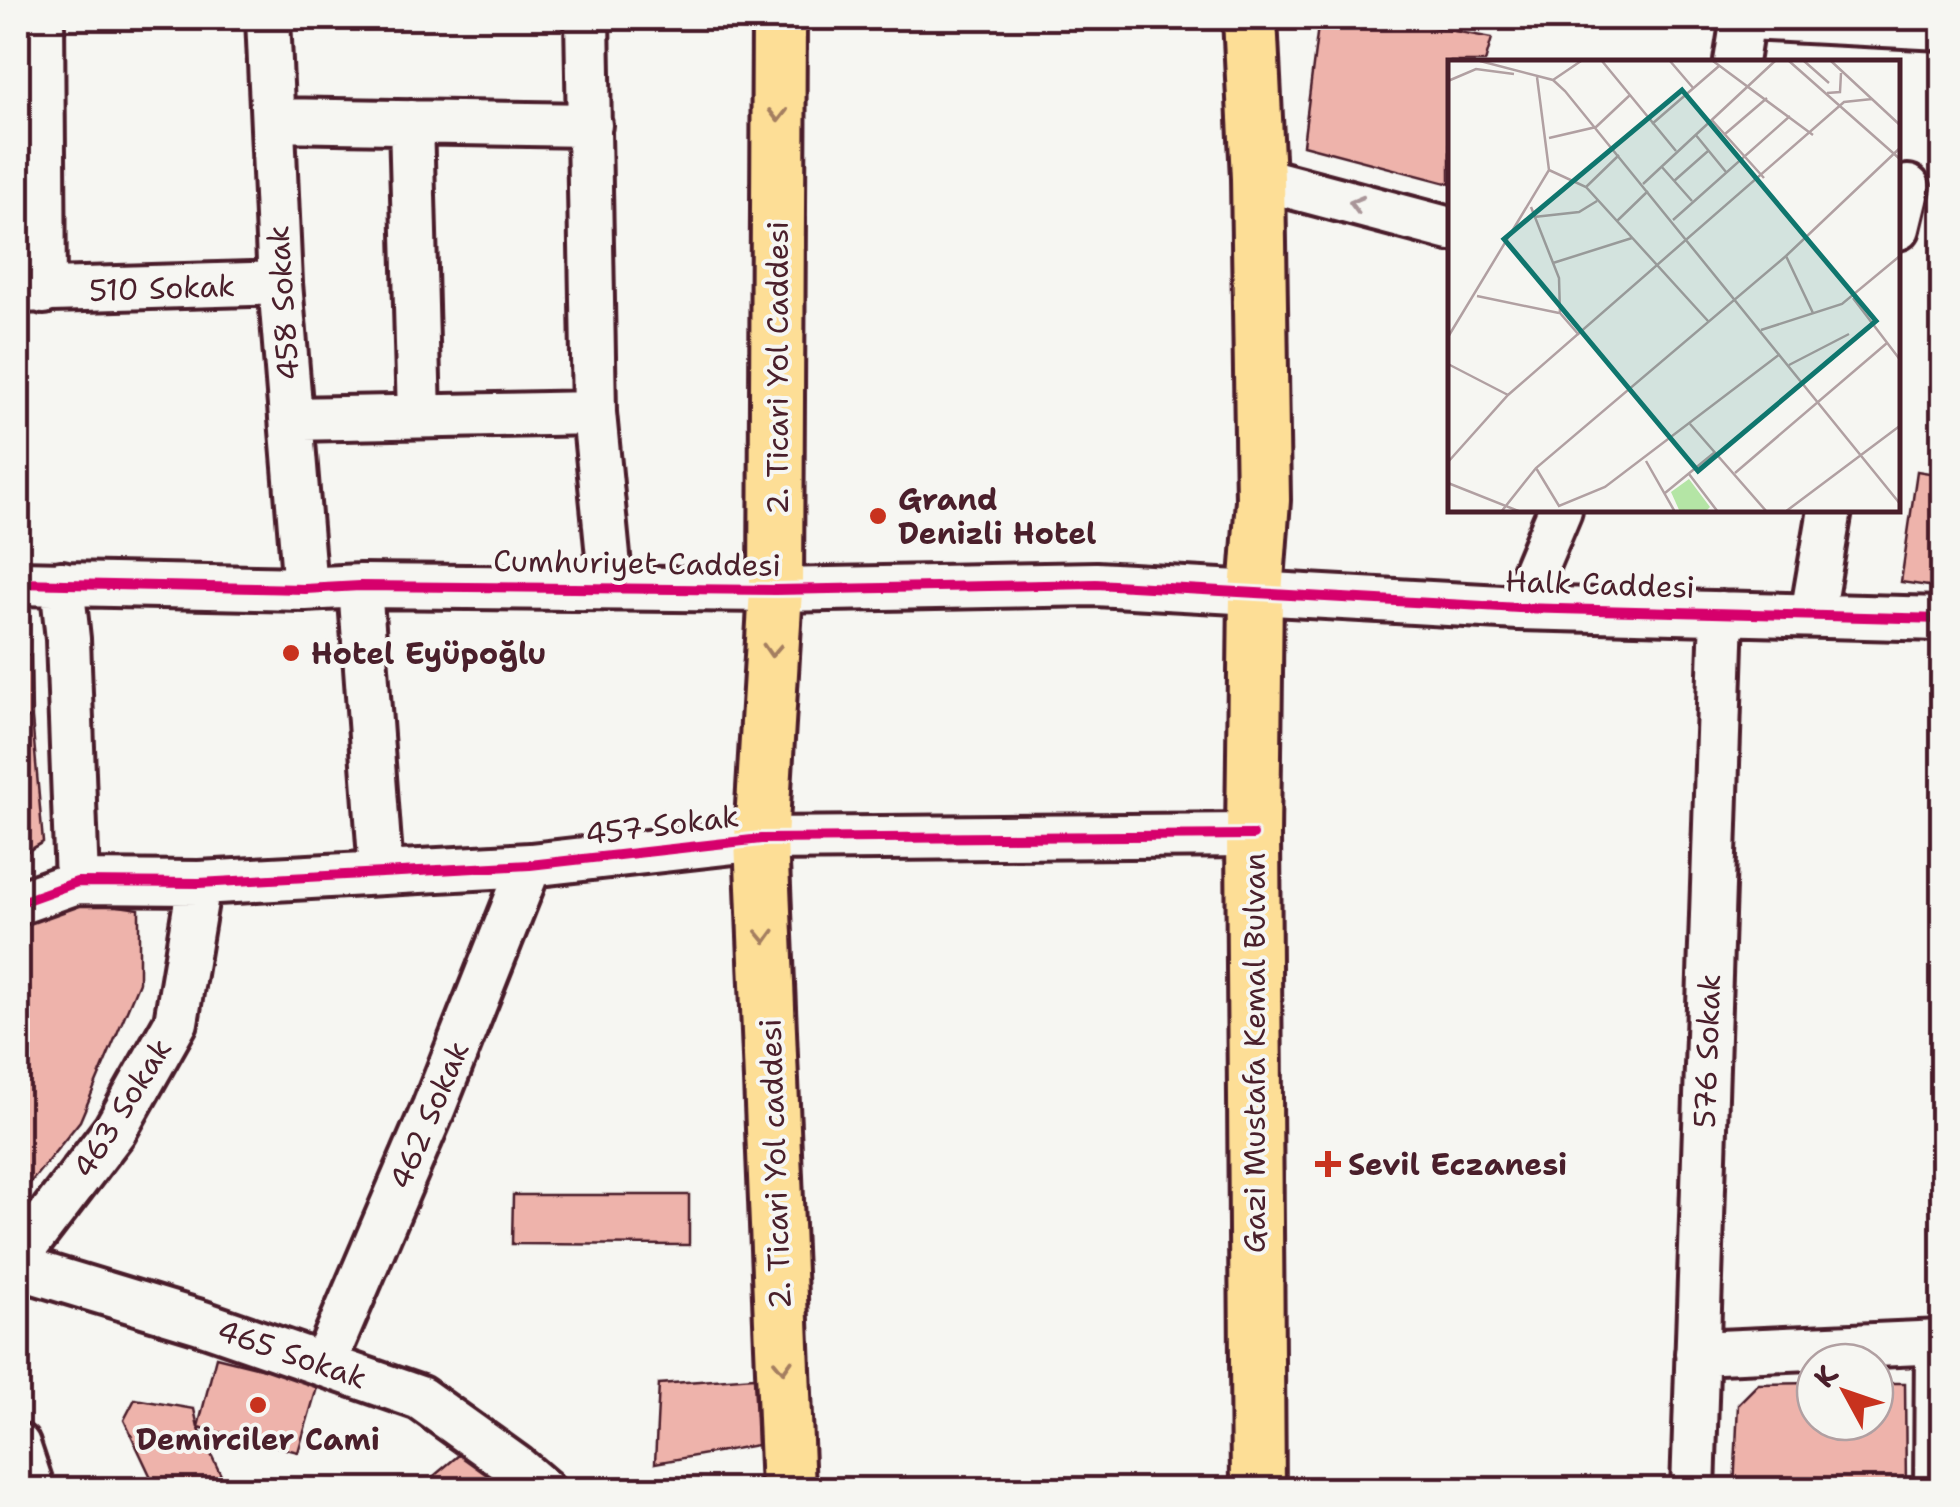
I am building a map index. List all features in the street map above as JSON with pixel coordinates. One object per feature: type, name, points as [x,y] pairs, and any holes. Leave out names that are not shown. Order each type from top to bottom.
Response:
[{"type":"main road","name":"2. Ticari Yol Caddesi","points":[[762,838],[776,590],[778,18]]},
{"type":"main road","name":"Gazi Mustafa Kemal Bulvan","points":[[1250,18],[1258,178],[1263,500],[1256,593],[1253,834],[1258,1490]]},
{"type":"main road","name":"2. Ticari Yol caddesi","points":[[762,838],[788,1490]]},
{"type":"street","name":"510 Sokak","points":[[42,18],[31,292],[280,283]]},
{"type":"street","name":"458 Sokak","points":[[268,18],[280,283],[305,589]]},
{"type":"street","points":[[588,18],[594,413],[611,587]]},
{"type":"street","points":[[1736,60],[1746,18],[1942,28]]},
{"type":"street","points":[[273,120],[590,125]]},
{"type":"street","points":[[411,122],[420,416]]},
{"type":"street","points":[[1258,178],[1448,228]]},
{"type":"street","points":[[1900,220],[1908,187]]},
{"type":"street","points":[[291,419],[594,413]]},
{"type":"street","points":[[1519,608],[1559,512]]},
{"type":"street","points":[[1812,615],[1830,512]]},
{"type":"street","name":"Cumhuriyet Caddesi","points":[[18,582],[305,589],[360,586],[776,590],[1096,584],[1256,593]]},
{"type":"street","points":[[62,583],[78,882]]},
{"type":"street","points":[[360,586],[381,872]]},
{"type":"street","name":"Halk Caddesi","points":[[1256,593],[1519,608],[1942,619]]},
{"type":"street","name":"576 Sokak","points":[[1693,1490],[1722,613]]},
{"type":"street","name":"457 Sokak","points":[[18,903],[78,882],[199,883],[530,866],[762,838],[1253,834]]},
{"type":"street","name":"462 Sokak","points":[[324,1364],[434,1107],[530,866]]},
{"type":"street","name":"463 Sokak","points":[[18,1257],[115,1130],[176,1022],[199,883]]},
{"type":"street","name":"465 Sokak","points":[[18,1267],[200,1322],[420,1398],[543,1490]]},
{"type":"street","points":[[1697,1353],[1940,1342],[1936,1490]]},
{"type":"street","points":[[18,1445],[33,1490]]},
{"type":"building","points":[[1319,18],[1384,18],[1492,38],[1486,60],[1448,60],[1448,183],[1303,145]]},
{"type":"building","points":[[1917,471],[1942,475],[1942,588],[1901,582]]},
{"type":"building","points":[[18,655],[31,655],[32,718],[18,717]]},
{"type":"building","points":[[18,718],[32,718],[43,842],[18,857]]},
{"type":"building","points":[[71,899],[139,909],[139,982],[80,1121],[18,1198],[18,924]]},
{"type":"building","points":[[513,1195],[689,1195],[689,1245],[512,1244]]},
{"type":"building","name":"Demirciler Cami","points":[[216,1357],[316,1382],[324,1364],[298,1452],[198,1427]]},
{"type":"building","points":[[754,1377],[757,1445],[655,1463],[659,1384]]},
{"type":"building","points":[[1795,1383],[1795,1442],[1895,1442],[1895,1383],[1905,1383],[1906,1490],[1734,1490],[1738,1404],[1758,1384]]},
{"type":"building","points":[[135,1399],[194,1409],[198,1427],[228,1490],[157,1490],[124,1420]]},
{"type":"building","points":[[465,1450],[511,1490],[417,1490]]},
{"type":"cycle path","points":[[18,583],[305,589],[360,586],[776,590],[1096,584],[1519,608],[1942,619]]},
{"type":"cycle path","points":[[18,903],[77,882],[199,883],[530,865],[761,839],[1253,835]]},
{"type":"place","name":"Grand Denizli Hotel","points":[[878,516]]},
{"type":"place","name":"Hotel Eyüpoğlu","points":[[291,653]]},
{"type":"place","name":"Sevil Eczanesi","points":[[1328,1164]]},
{"type":"place","name":"Demirciler Cami","points":[[258,1405]]}]
